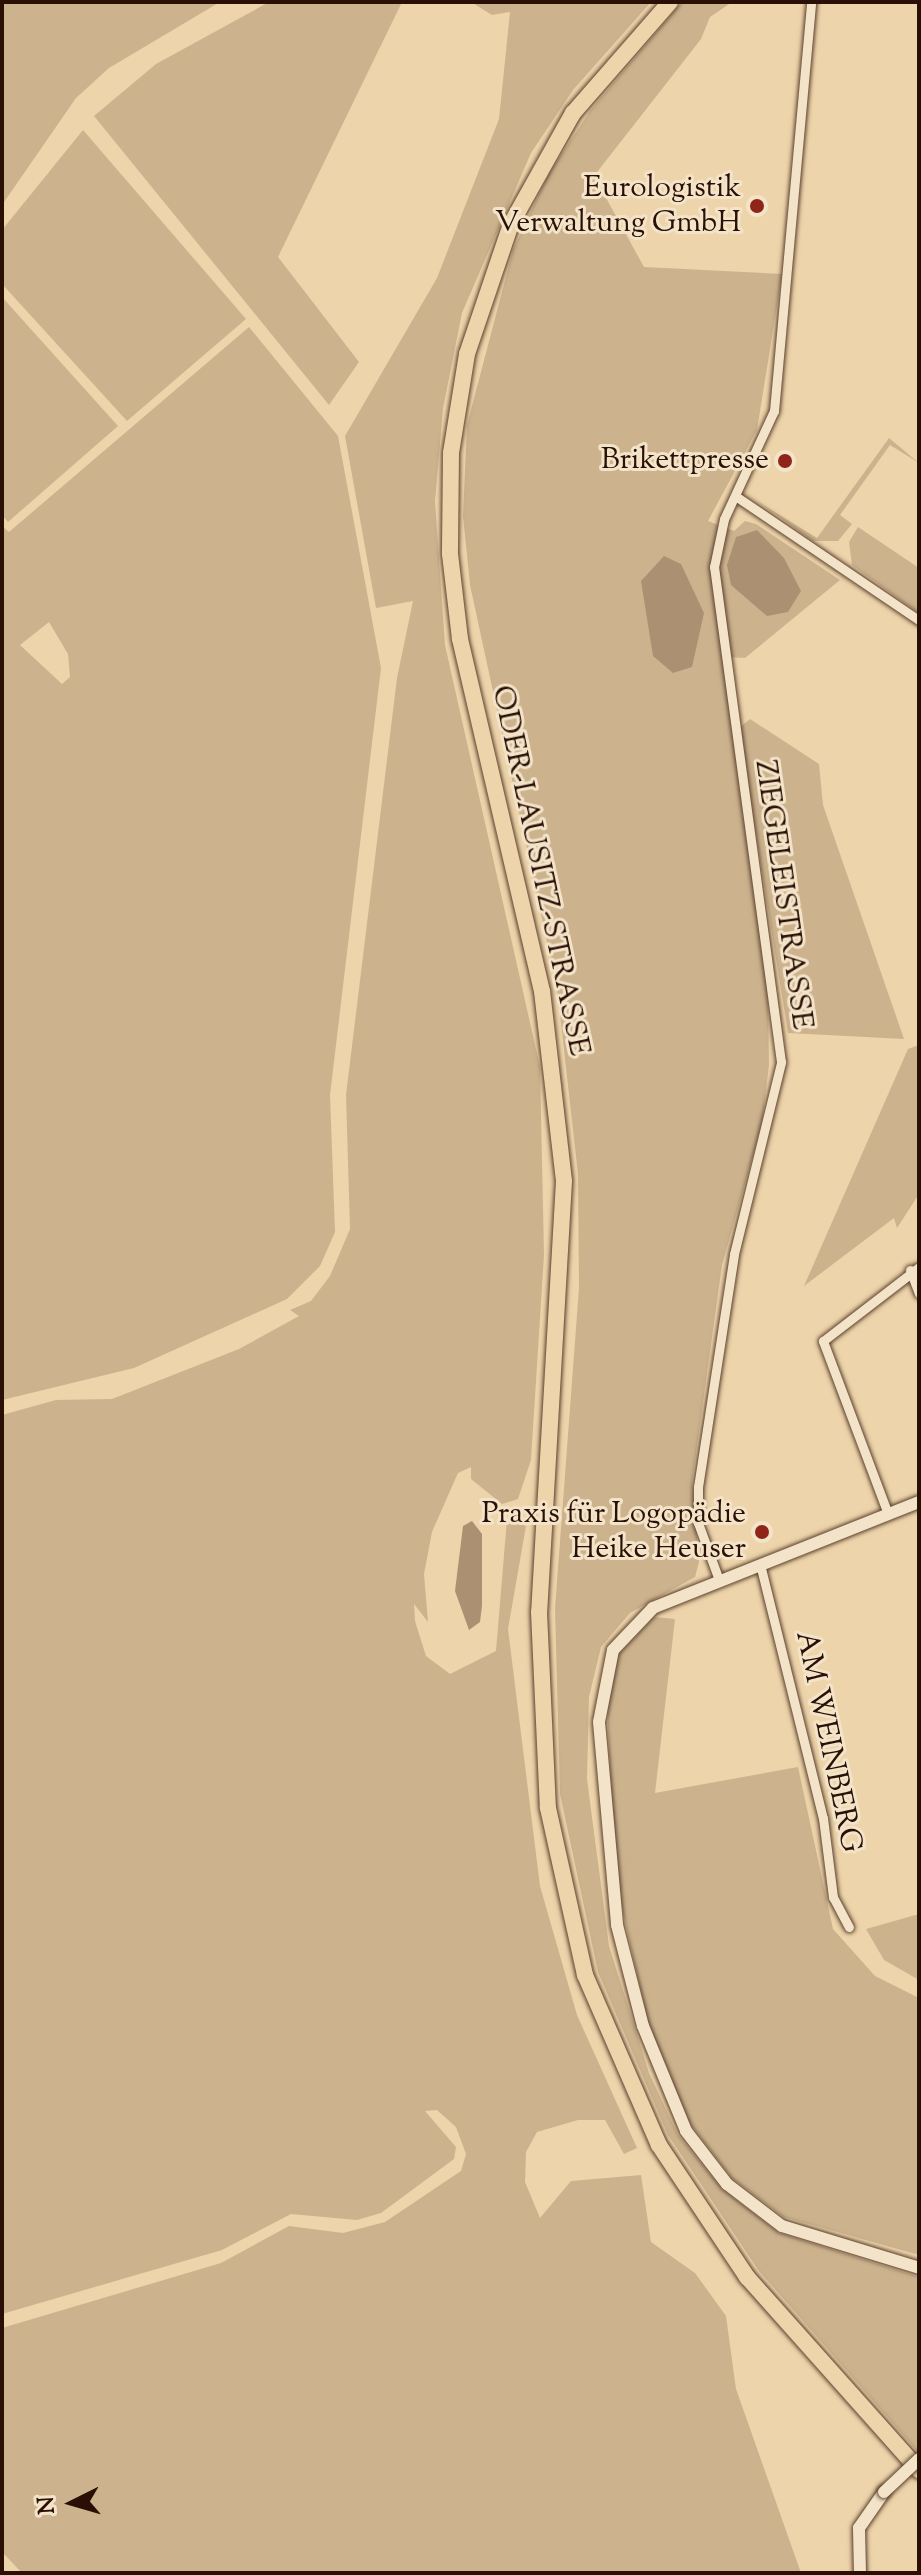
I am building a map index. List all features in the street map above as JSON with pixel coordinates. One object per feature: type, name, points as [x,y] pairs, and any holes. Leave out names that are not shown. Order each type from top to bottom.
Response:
[{"type":"highway","name":"ODER-LAUSITZ-STRASSE","points":[[670,2],[573,113],[511,224],[467,354],[451,453],[450,554],[460,639],[542,991],[563,1167],[539,1612],[548,1808],[585,1975],[659,2145],[747,2277],[919,2470]]},
{"type":"street","name":"ZIEGELEISTRASSE","points":[[719,1580],[698,1523],[698,1487],[734,1254],[781,1062],[714,567],[737,497],[774,411],[811,2]]},
{"type":"street","points":[[737,497],[919,620]]},
{"type":"street","points":[[888,1514],[823,1341],[914,1268],[919,1293]]},
{"type":"street","points":[[919,1502],[668,1600],[636,1621],[613,1650],[599,1722],[609,1878],[658,2069],[686,2131],[748,2203],[782,2226],[919,2268]]},
{"type":"street","name":"AM WEINBERG","points":[[760,1564],[823,1818],[833,1897],[849,1927]]},
{"type":"street","points":[[860,2573],[859,2528],[884,2492],[919,2459]]},
{"type":"shaded area","points":[[2,2],[220,2],[109,68],[76,98],[2,205]]},
{"type":"shaded area","points":[[269,2],[402,2],[278,257],[359,362],[329,405],[94,116],[156,64]]},
{"type":"shaded area","points":[[471,2],[651,2],[573,90],[531,153],[462,313],[443,408],[435,501],[445,645],[540,1067],[544,1255],[531,1460],[518,1499],[502,1504],[471,1479],[471,1467],[458,1473],[432,1532],[424,1574],[428,1622],[414,1604],[415,1621],[426,1656],[450,1674],[496,1651],[507,1519],[526,1526],[508,1629],[540,1886],[577,2015],[637,2148],[624,2154],[605,2120],[578,2120],[537,2132],[526,2152],[525,2182],[540,2218],[571,2181],[641,2175],[651,2242],[695,2273],[726,2316],[736,2389],[801,2573],[22,2573],[2,2552],[2,2328],[221,2263],[289,2226],[343,2233],[385,2222],[461,2171],[466,2154],[456,2127],[437,2110],[425,2111],[456,2147],[454,2159],[381,2213],[357,2220],[291,2214],[222,2250],[2,2314],[2,1415],[56,1400],[112,1399],[239,1349],[299,1316],[290,1310],[311,1301],[330,1276],[350,1229],[346,1095],[397,678],[413,601],[376,608],[345,436],[437,278],[499,119],[510,12],[492,15]]},
{"type":"shaded area","points":[[682,2],[732,2],[710,17],[701,39],[594,176],[644,267],[782,274],[757,430],[708,521],[734,531],[745,521],[756,524],[840,580],[745,658],[728,657],[768,997],[769,1065],[762,1123],[722,1265],[692,1482],[699,1562],[695,1577],[630,1613],[601,1647],[589,1697],[587,1779],[609,1946],[649,2073],[678,2135],[723,2190],[779,2233],[919,2277],[919,2453],[759,2271],[668,2135],[598,1972],[560,1794],[555,1608],[579,1288],[578,1174],[557,988],[470,585],[463,516],[467,425],[513,250],[548,175],[590,111]]},
{"type":"shaded area","points":[[83,130],[246,319],[127,421],[2,284],[2,230]]},
{"type":"shaded area","points":[[2,297],[118,426],[8,522],[2,515]]},
{"type":"shaded area","points":[[249,327],[338,436],[381,668],[330,1095],[335,1232],[320,1266],[287,1299],[134,1368],[2,1400],[2,526],[9,532]],"holes":[[[49,622],[68,654],[70,677],[62,684],[20,645]]]},
{"type":"shaded area","points":[[889,438],[919,463],[890,445],[840,515],[852,524],[838,541],[813,541],[757,501],[817,538]]},
{"type":"shaded area","points":[[858,527],[919,568],[919,613],[852,565],[849,542]]},
{"type":"shaded area","points":[[757,530],[784,558],[801,591],[788,612],[767,616],[731,585],[727,565],[736,537]]},
{"type":"shaded area","points":[[664,556],[681,564],[704,613],[692,667],[673,673],[653,656],[641,581]]},
{"type":"shaded area","points":[[750,719],[819,764],[823,805],[904,1039],[788,1033],[739,728]]},
{"type":"shaded area","points":[[919,1045],[919,1194],[897,1228],[894,1218],[804,1286],[908,1049]]},
{"type":"shaded area","points":[[472,1521],[482,1534],[482,1606],[480,1622],[469,1630],[455,1591],[463,1526]]},
{"type":"shaded area","points":[[654,1617],[675,1619],[655,1793],[798,1767],[833,1929],[875,1976],[919,1998],[919,2255],[784,2217],[732,2178],[686,2118],[648,2022],[614,1872],[607,1699],[619,1654]]},
{"type":"shaded area","points":[[919,1914],[919,1980],[884,1960],[866,1929]]},
{"type":"place","name":"Eurologistik Verwaltung GmbH","points":[[757,206]]},
{"type":"place","name":"Brikettpresse","points":[[785,461]]},
{"type":"place","name":"Praxis für Logopädie Heike Heuser","points":[[762,1532]]}]
